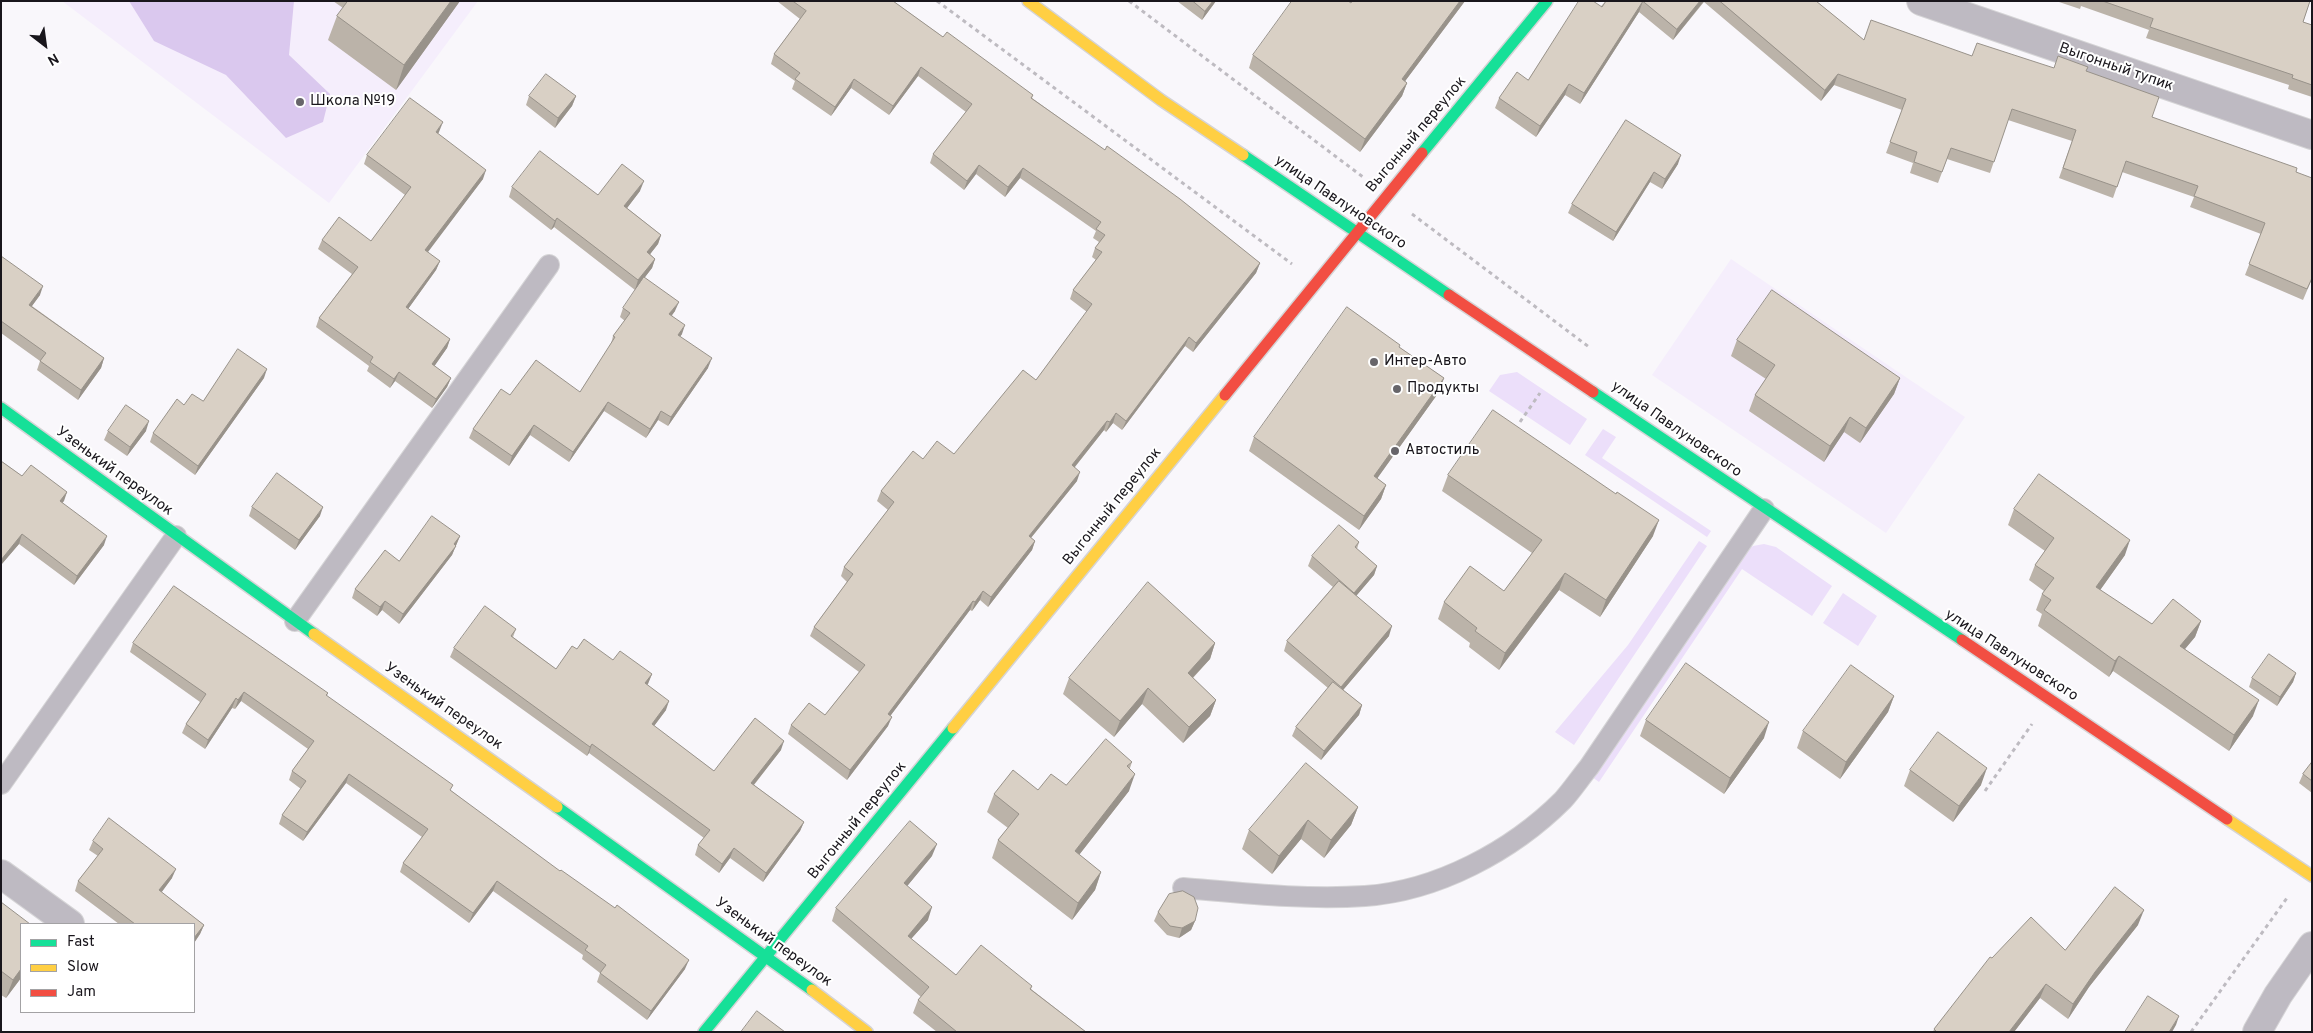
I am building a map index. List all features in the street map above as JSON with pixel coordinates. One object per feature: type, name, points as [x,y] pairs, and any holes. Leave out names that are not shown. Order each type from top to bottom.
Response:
[{"type":"street","name":"улица Павлуновского","points":[[1028,1],[1161,100],[1611,403],[1764,509],[2309,873]]},
{"type":"street","name":"Выгонный переулок","points":[[704,1032],[1547,1]]},
{"type":"street","name":"Выгонный тупик","points":[[1921,1],[2312,135]]},
{"type":"street","name":"Узенький переулок","points":[[1,408],[176,536],[767,956],[867,1032]]},
{"type":"street","points":[[1,874],[69,923]]},
{"type":"street","points":[[2257,1032],[2278,995],[2312,946]]},
{"type":"lane","points":[[295,621],[549,265]]},
{"type":"lane","points":[[1182,888],[1301,897],[1366,896],[1413,888],[1451,875],[1491,854],[1526,831],[1563,799],[1574,786],[1764,509]]},
{"type":"lane","points":[[1,784],[176,536]]},
{"type":"path","points":[[937,1],[1316,282]]},
{"type":"path","points":[[1130,1],[1596,353]]},
{"type":"path","points":[[1985,791],[2050,699]]},
{"type":"path","points":[[2190,1032],[2309,873]]},
{"type":"shaded area","name":"Школа №19","points":[[62,1],[478,1],[329,203]]},
{"type":"shaded area","points":[[129,1],[294,1],[289,55],[330,94],[323,122],[286,138],[226,75],[154,41]]},
{"type":"shaded area","points":[[1731,259],[1965,417],[1886,533],[1652,375]]},
{"type":"shaded area","points":[[1517,372],[1587,419],[1570,445],[1489,391],[1500,375]]},
{"type":"shaded area","points":[[1603,429],[1616,437],[1602,458],[1711,531],[1707,537],[1585,455]]},
{"type":"shaded area","points":[[1699,541],[1707,546],[1574,745],[1555,732],[1628,645]]},
{"type":"shaded area","points":[[1764,544],[1776,547],[1832,586],[1812,616],[1742,569],[1599,782],[1592,777],[1742,553],[1753,546]]},
{"type":"shaded area","points":[[1843,593],[1877,616],[1858,646],[1823,623]]},
{"type":"building","points":[[348,1],[451,1],[404,65],[337,16]]},
{"type":"building","points":[[793,1],[893,1],[943,37],[947,32],[1033,95],[1031,98],[1105,150],[1107,146],[1180,199],[1260,263],[1196,343],[1189,337],[1126,421],[1116,413],[1110,422],[1107,421],[1072,465],[1080,472],[1029,536],[1035,541],[991,597],[983,591],[975,602],[973,601],[888,714],[892,717],[850,770],[791,725],[809,703],[825,715],[865,665],[814,627],[853,574],[844,567],[894,502],[881,491],[913,451],[923,459],[937,441],[954,454],[1023,370],[1036,380],[1092,304],[1073,290],[1102,252],[1095,248],[1105,235],[1096,229],[1101,222],[1023,168],[1008,187],[979,165],[967,181],[933,154],[972,104],[921,67],[893,106],[854,79],[835,107],[795,79],[800,73],[774,54],[806,11]]},
{"type":"building","points":[[1193,1],[1213,1],[1205,11]]},
{"type":"building","points":[[1292,1],[1348,1],[1351,3],[1352,1],[1460,1],[1402,79],[1407,83],[1365,139],[1253,55]]},
{"type":"building","points":[[1579,1],[1593,1],[1602,7],[1606,1],[1643,1],[1584,93],[1569,84],[1540,126],[1499,98],[1517,72],[1528,80]]},
{"type":"building","points":[[1643,1],[1700,1],[1677,29]]},
{"type":"building","points":[[1720,1],[1816,1],[1864,40],[1871,20],[1972,56],[1977,43],[2054,68],[2058,56],[2088,67],[2086,71],[2159,97],[2152,117],[2297,168],[2296,172],[2312,178],[2312,278],[2307,289],[2249,264],[2265,223],[2194,196],[2198,186],[2126,161],[2117,187],[2063,168],[2076,130],[2012,109],[1994,162],[1951,148],[1942,172],[1914,162],[1917,152],[1890,142],[1906,99],[1838,74],[1825,90]]},
{"type":"building","points":[[2103,1],[2310,1],[2303,22],[2312,25],[2312,85],[2292,78],[2293,75],[2150,27],[2153,19]]},
{"type":"building","points":[[546,74],[576,96],[558,118],[529,96]]},
{"type":"building","points":[[410,98],[443,122],[436,132],[486,170],[425,250],[440,261],[406,307],[450,339],[432,364],[451,378],[436,399],[399,372],[394,379],[370,362],[373,357],[319,318],[358,267],[322,240],[339,217],[371,241],[411,187],[367,155]]},
{"type":"building","points":[[1626,120],[1681,155],[1665,179],[1654,172],[1616,232],[1572,204]]},
{"type":"building","points":[[540,151],[598,195],[622,164],[644,181],[624,206],[661,235],[647,252],[655,259],[638,280],[557,218],[555,221],[512,187]]},
{"type":"building","points":[[1,256],[43,286],[29,305],[104,358],[81,390],[40,361],[46,353],[1,321]]},
{"type":"building","points":[[644,277],[679,302],[669,314],[685,325],[678,335],[712,358],[671,417],[661,411],[650,429],[608,402],[573,452],[534,425],[512,456],[473,429],[501,389],[510,395],[536,360],[580,392],[615,337],[613,336],[630,313],[623,308]]},
{"type":"building","points":[[1772,290],[1900,378],[1866,428],[1850,417],[1830,446],[1755,395],[1775,365],[1737,340]]},
{"type":"building","points":[[1347,307],[1400,345],[1399,347],[1444,378],[1374,476],[1386,485],[1364,516],[1254,437]]},
{"type":"building","points":[[238,349],[267,369],[198,466],[153,433],[177,399],[184,405],[192,394],[203,401]]},
{"type":"building","points":[[126,405],[149,421],[130,447],[108,431]]},
{"type":"building","points":[[1493,410],[1616,494],[1617,492],[1659,520],[1606,600],[1565,573],[1505,653],[1475,631],[1477,628],[1444,602],[1470,566],[1504,591],[1542,540],[1448,475]]},
{"type":"building","points":[[1,461],[22,476],[31,465],[67,492],[60,501],[107,536],[77,576],[22,534],[1,560]]},
{"type":"building","points":[[277,473],[323,507],[299,540],[252,507]]},
{"type":"building","points":[[2039,474],[2130,540],[2096,587],[2152,624],[2173,599],[2201,621],[2180,646],[2259,700],[2234,735],[2119,656],[2115,661],[2044,610],[2051,600],[2042,594],[2054,578],[2035,565],[2054,538],[2014,509]]},
{"type":"building","points":[[432,516],[460,536],[454,544],[456,546],[403,614],[385,601],[380,607],[355,589],[385,550],[399,561]]},
{"type":"building","points":[[1339,525],[1359,542],[1355,547],[1377,566],[1354,593],[1312,556]]},
{"type":"building","points":[[1339,581],[1392,626],[1341,687],[1287,641]]},
{"type":"building","points":[[1148,582],[1215,643],[1188,673],[1216,700],[1189,727],[1148,688],[1120,721],[1069,678]]},
{"type":"building","points":[[174,586],[328,693],[326,695],[453,785],[450,790],[560,871],[615,908],[617,905],[689,960],[651,1011],[600,973],[606,965],[585,950],[588,946],[497,881],[473,913],[403,863],[428,829],[349,774],[307,832],[282,815],[306,781],[292,771],[314,741],[244,692],[238,700],[236,698],[208,740],[186,724],[206,694],[133,643]]},
{"type":"building","points":[[485,606],[516,629],[511,636],[556,669],[572,646],[577,649],[584,639],[613,660],[620,651],[652,674],[645,683],[669,701],[652,724],[714,771],[755,718],[784,741],[751,783],[804,822],[766,873],[734,848],[722,864],[698,845],[710,830],[592,744],[590,747],[454,648]]},
{"type":"building","points":[[2269,654],[2296,673],[2280,697],[2252,678]]},
{"type":"building","points":[[1686,663],[1769,722],[1730,778],[1646,720]]},
{"type":"building","points":[[1851,665],[1894,696],[1846,762],[1803,731]]},
{"type":"building","points":[[1333,682],[1362,705],[1324,751],[1296,727]]},
{"type":"building","points":[[1938,732],[1987,768],[1959,806],[1910,770]]},
{"type":"building","points":[[1106,739],[1132,762],[1127,766],[1135,774],[1075,851],[1101,872],[1078,903],[998,840],[1019,814],[994,794],[1013,770],[1038,790],[1051,774],[1066,785]]},
{"type":"building","points":[[2312,762],[2312,781],[2303,774]]},
{"type":"building","points":[[1306,763],[1358,807],[1331,840],[1308,820],[1279,856],[1249,830]]},
{"type":"building","points":[[109,818],[176,869],[159,890],[204,925],[195,937],[195,923],[134,923],[78,881],[103,849],[93,841]]},
{"type":"building","points":[[910,821],[937,844],[904,883],[932,907],[908,936],[956,975],[981,945],[1032,986],[1030,989],[1086,1032],[957,1032],[918,1000],[929,987],[836,908]]},
{"type":"building","points":[[2115,887],[2144,910],[2095,972],[2073,1004],[2046,984],[2009,1032],[1937,1032],[1934,1029],[1990,957],[1992,958],[2031,917],[2065,950]]},
{"type":"building","points":[[1183,891],[1194,897],[1198,908],[1195,921],[1182,928],[1170,926],[1158,912],[1169,894]]},
{"type":"building","points":[[1,902],[29,923],[20,923],[20,970],[13,980],[1,971]]},
{"type":"building","points":[[2148,996],[2179,1016],[2169,1032],[2125,1032]]},
{"type":"building","points":[[757,1011],[785,1032],[741,1032]]},
{"type":"traffic: fast","points":[[1422,153],[1547,1]]},
{"type":"traffic: fast","points":[[1243,155],[1449,295]]},
{"type":"traffic: fast","points":[[1593,392],[1962,640]]},
{"type":"traffic: fast","points":[[1,408],[314,634]]},
{"type":"traffic: fast","points":[[704,1032],[953,728]]},
{"type":"traffic: fast","points":[[557,807],[812,990]]},
{"type":"traffic: slow","points":[[1028,1],[1161,100],[1243,155]]},
{"type":"traffic: slow","points":[[953,728],[1225,395]]},
{"type":"traffic: slow","points":[[314,634],[557,807]]},
{"type":"traffic: slow","points":[[2227,819],[2312,876]]},
{"type":"traffic: slow","points":[[812,990],[867,1032]]},
{"type":"traffic: jam","points":[[1225,395],[1422,153]]},
{"type":"traffic: jam","points":[[1449,295],[1593,392]]},
{"type":"traffic: jam","points":[[1962,640],[2227,819]]},
{"type":"place","name":"Школа №19","points":[[300,102]]},
{"type":"place","name":"Интер-Авто","points":[[1374,362]]},
{"type":"place","name":"Продукты","points":[[1397,389]]},
{"type":"place","name":"Автостиль","points":[[1395,451]]}]
